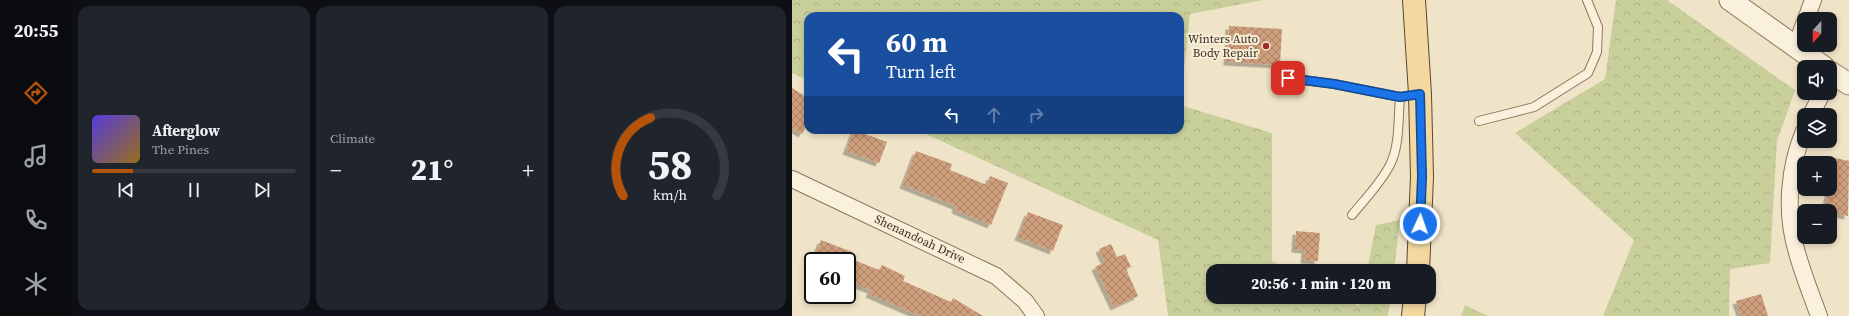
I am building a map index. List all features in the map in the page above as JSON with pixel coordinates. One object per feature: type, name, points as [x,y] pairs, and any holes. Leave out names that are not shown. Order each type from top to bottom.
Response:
[{"type":"main road","points":[[1414,0],[1410,96],[1422,177],[1418,264]]},
{"type":"main road","points":[[1413,316],[1414,304]]},
{"type":"street","points":[[1730,0],[1813,60]]},
{"type":"street","points":[[1809,12],[1814,0]]},
{"type":"street","points":[[1798,148],[1792,173],[1790,192],[1792,230],[1796,249],[1819,316]]},
{"type":"street","name":"Shenandoah Drive","points":[[792,179],[996,276],[1025,301],[1036,316]]},
{"type":"lane","points":[[1479,121],[1534,107],[1588,73],[1598,52],[1598,27],[1586,0]]},
{"type":"lane","points":[[1288,78],[1410,96],[1390,165],[1352,215]]},
{"type":"green space","points":[[792,0],[1263,0],[1190,14],[1184,69],[1184,12],[804,12],[804,78],[792,73]]},
{"type":"green space","points":[[1616,0],[1667,0],[1795,90],[1777,141],[1770,263],[1730,269],[1729,316],[1603,316],[1634,240],[1515,133],[1605,79]]},
{"type":"green space","points":[[1184,106],[1272,133],[1272,261],[1278,264],[1206,264],[1206,304],[1355,304],[1359,306],[1359,304],[1390,304],[1388,316],[1168,316],[1158,240],[926,134],[1184,134]]},
{"type":"green space","points":[[1400,220],[1395,264],[1368,264],[1376,225]]},
{"type":"green space","points":[[1465,305],[1488,316],[1461,316]]},
{"type":"building","points":[[1229,26],[1282,29],[1280,65],[1227,62]]},
{"type":"building","points":[[792,88],[804,96],[804,131],[802,134],[792,128]]},
{"type":"building","points":[[852,134],[865,134],[887,142],[879,163],[846,151]]},
{"type":"building","points":[[916,151],[952,164],[950,170],[987,185],[990,176],[1008,183],[991,225],[955,210],[956,206],[903,185]]},
{"type":"building","points":[[1837,158],[1849,161],[1848,216],[1837,214],[1837,204],[1826,204],[1827,196],[1837,196]]},
{"type":"building","points":[[1028,212],[1063,225],[1053,251],[1018,237]]},
{"type":"building","points":[[1296,231],[1320,233],[1318,261],[1304,260],[1305,250],[1295,249]]},
{"type":"building","points":[[821,240],[852,252],[816,252]]},
{"type":"building","points":[[1111,244],[1117,257],[1125,254],[1131,267],[1126,269],[1138,296],[1114,307],[1095,267],[1105,262],[1099,249]]},
{"type":"building","points":[[856,261],[879,270],[882,265],[905,276],[903,281],[951,302],[953,298],[983,316],[920,316],[869,294],[871,290],[856,284]]},
{"type":"building","points":[[1761,294],[1768,316],[1741,316],[1736,301]]},
{"type":"place","name":"Winters Auto Body Repair","points":[[1266,46]]},
{"type":"route","points":[[1288,78],[1334,84],[1400,97],[1420,94],[1422,177],[1420,224]]}]
